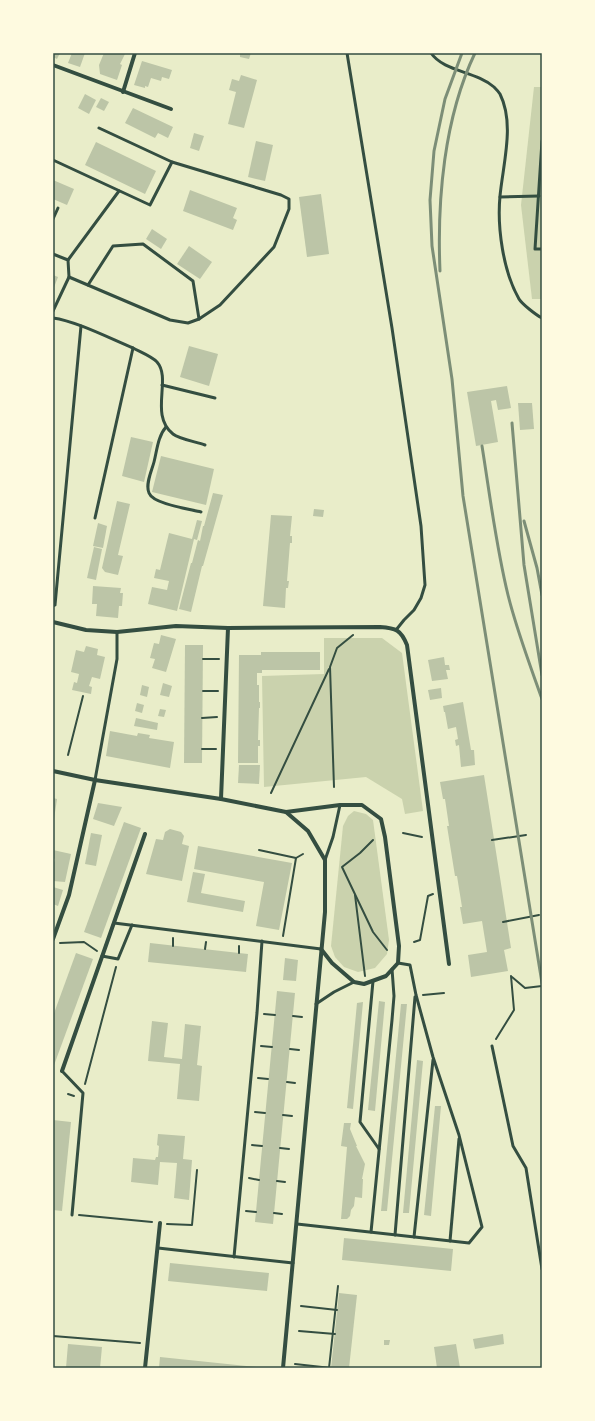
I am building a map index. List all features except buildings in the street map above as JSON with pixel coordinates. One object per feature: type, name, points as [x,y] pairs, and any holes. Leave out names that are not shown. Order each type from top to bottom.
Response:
[{"type":"street","points":[[123,92],[135,53]]},
{"type":"street","points":[[53,65],[171,109]]},
{"type":"street","points":[[53,622],[86,630],[117,632],[176,626],[228,628],[380,627],[396,630],[403,635],[407,645],[449,964]]},
{"type":"street","points":[[220,799],[228,628]]},
{"type":"street","points":[[53,771],[95,780],[220,799],[286,812],[340,805],[362,805],[381,819],[385,837],[399,946],[398,963],[386,976],[364,984],[354,982],[332,963],[321,949]]},
{"type":"street","points":[[53,939],[69,895],[95,780]]},
{"type":"street","points":[[283,1368],[321,949],[324,912],[325,860],[308,830],[286,812]]},
{"type":"street","points":[[62,1071],[145,834]]},
{"type":"street","points":[[145,1368],[160,1223]]},
{"type":"lane","points":[[347,53],[392,328],[421,526],[424,585],[421,598],[414,610],[396,630]]},
{"type":"lane","points":[[431,53],[434,58],[451,68],[476,76],[489,83],[499,93],[506,115],[507,147],[500,197],[500,226],[503,252],[509,276],[520,300],[542,318]]},
{"type":"lane","points":[[69,277],[170,320],[188,323],[199,319],[220,306],[274,247],[289,209],[289,200],[281,195],[172,162],[99,128]]},
{"type":"lane","points":[[542,141],[536,249],[542,249]]},
{"type":"lane","points":[[53,160],[150,205],[172,162]]},
{"type":"lane","points":[[53,311],[69,277],[68,260],[119,191]]},
{"type":"lane","points":[[500,197],[539,196]]},
{"type":"lane","points":[[53,219],[58,208]]},
{"type":"lane","points":[[88,285],[113,246],[143,244],[193,281],[199,319]]},
{"type":"lane","points":[[53,254],[68,260]]},
{"type":"lane","points":[[53,318],[59,318],[133,348],[156,362],[161,369],[163,419],[166,427],[174,436],[205,445]]},
{"type":"lane","points":[[53,606],[55,605],[80,326]]},
{"type":"lane","points":[[96,518],[133,348]]},
{"type":"lane","points":[[162,385],[215,398]]},
{"type":"lane","points":[[166,427],[159,440],[148,484],[148,492],[152,497],[161,502],[201,512]]},
{"type":"lane","points":[[95,780],[117,659],[117,632]]},
{"type":"lane","points":[[325,860],[333,837],[340,805]]},
{"type":"lane","points":[[114,923],[321,949]]},
{"type":"lane","points":[[102,956],[118,960],[132,925]]},
{"type":"lane","points":[[234,1257],[257,1013],[262,941]]},
{"type":"lane","points":[[297,1224],[469,1243],[482,1227],[459,1135],[433,1057],[416,996],[410,964],[398,963]]},
{"type":"lane","points":[[371,1232],[393,1012],[394,996],[392,969]]},
{"type":"lane","points":[[373,981],[360,1122],[379,1149]]},
{"type":"lane","points":[[316,1004],[334,992],[354,982]]},
{"type":"lane","points":[[395,1235],[416,996]]},
{"type":"lane","points":[[492,1046],[513,1146],[526,1168],[542,1269]]},
{"type":"lane","points":[[414,1237],[433,1057]]},
{"type":"lane","points":[[62,1071],[83,1093],[72,1215]]},
{"type":"lane","points":[[450,1241],[459,1135]]},
{"type":"lane","points":[[158,1248],[293,1263]]},
{"type":"path","points":[[271,793],[330,668],[337,648],[354,635]]},
{"type":"path","points":[[203,659],[226,658]]},
{"type":"path","points":[[330,668],[334,787]]},
{"type":"path","points":[[203,691],[225,691]]},
{"type":"path","points":[[68,755],[83,696]]},
{"type":"path","points":[[202,718],[224,717]]},
{"type":"path","points":[[202,749],[223,750]]},
{"type":"path","points":[[403,833],[422,837]]},
{"type":"path","points":[[492,840],[526,835]]},
{"type":"path","points":[[373,840],[360,853],[342,867],[373,932],[387,950]]},
{"type":"path","points":[[259,850],[296,858],[303,854]]},
{"type":"path","points":[[282,944],[296,858]]},
{"type":"path","points":[[414,942],[420,940],[428,896],[440,891]]},
{"type":"path","points":[[355,895],[365,970]]},
{"type":"path","points":[[503,922],[539,915]]},
{"type":"path","points":[[57,943],[84,942],[102,956]]},
{"type":"path","points":[[83,1093],[118,960]]},
{"type":"path","points":[[492,1046],[514,1010],[511,976],[525,988],[542,986]]},
{"type":"path","points":[[427,995],[444,993]]},
{"type":"path","points":[[257,1013],[275,1015]]},
{"type":"path","points":[[293,1016],[302,1018]]},
{"type":"path","points":[[254,1045],[272,1047]]},
{"type":"path","points":[[290,1049],[298,1050]]},
{"type":"path","points":[[251,1077],[268,1079]]},
{"type":"path","points":[[287,1082],[295,1083]]},
{"type":"path","points":[[68,1094],[77,1097]]},
{"type":"path","points":[[248,1112],[265,1113]]},
{"type":"path","points":[[283,1115],[292,1116]]},
{"type":"path","points":[[245,1144],[262,1146]]},
{"type":"path","points":[[280,1148],[289,1149]]},
{"type":"path","points":[[72,1215],[192,1225],[197,1170]]},
{"type":"path","points":[[242,1178],[259,1180]]},
{"type":"path","points":[[277,1181],[285,1182]]},
{"type":"path","points":[[239,1210],[256,1212]]},
{"type":"path","points":[[274,1213],[282,1214]]},
{"type":"path","points":[[295,1364],[330,1368],[338,1286]]},
{"type":"path","points":[[301,1306],[336,1310]]},
{"type":"path","points":[[299,1331],[334,1334]]},
{"type":"path","points":[[53,1336],[148,1344]]},
{"type":"green space","points":[[534,87],[542,87],[542,299],[532,299],[521,205]]},
{"type":"green space","points":[[324,638],[382,638],[402,653],[423,811],[405,814],[402,799],[366,777],[264,787],[262,676],[324,674]]},
{"type":"green space","points":[[354,811],[366,814],[373,820],[389,940],[387,954],[375,968],[358,972],[344,967],[335,957],[331,946],[343,826],[348,816]]},
{"type":"railway","points":[[462,53],[445,99],[434,151],[430,200],[432,246],[452,379],[463,496],[542,983]]},
{"type":"railway","points":[[440,271],[440,216],[445,160],[456,104],[464,78],[475,53]]},
{"type":"railway","points":[[512,423],[524,565],[542,675]]},
{"type":"railway","points":[[482,446],[497,540],[508,595],[542,699]]},
{"type":"railway","points":[[524,521],[537,568],[542,595]]}]
